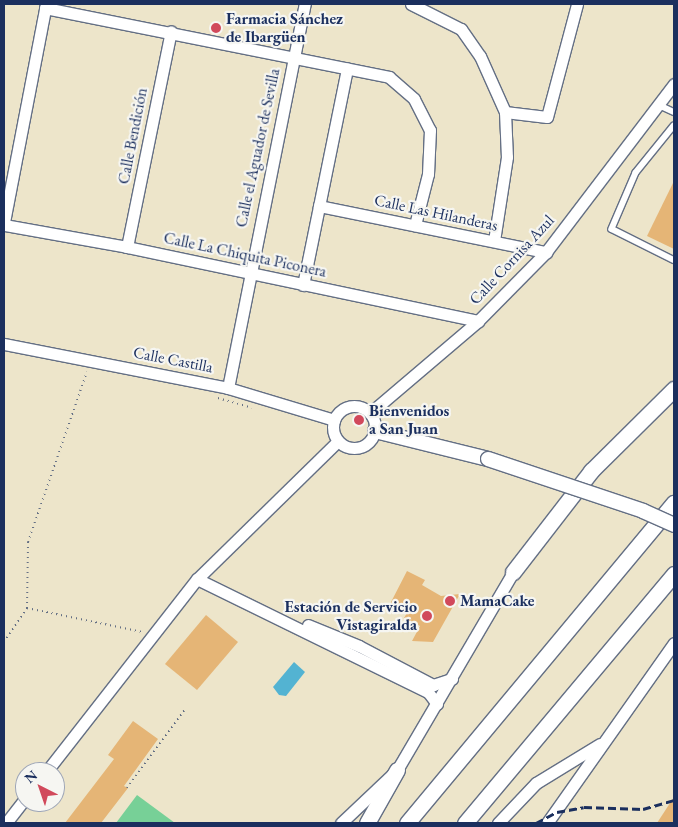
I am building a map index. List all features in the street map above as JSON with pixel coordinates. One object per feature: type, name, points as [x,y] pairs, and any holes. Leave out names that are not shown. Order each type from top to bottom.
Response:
[{"type":"main road","points":[[513,572],[591,471],[674,389]]},
{"type":"main road","points":[[406,823],[674,503]]},
{"type":"main road","points":[[465,823],[674,574]]},
{"type":"main road","points":[[367,823],[397,770]]},
{"type":"street","name":"Calle el Aguador de Sevilla","points":[[228,388],[249,274],[305,4]]},
{"type":"street","points":[[411,4],[461,29],[480,56],[506,112],[507,157],[494,241]]},
{"type":"street","points":[[506,112],[547,118],[577,4]]},
{"type":"street","points":[[4,223],[46,6],[389,77],[414,99],[430,130],[428,174],[415,225]]},
{"type":"street","name":"Calle Bendición","points":[[128,247],[171,31]]},
{"type":"street","points":[[303,285],[347,68]]},
{"type":"street","name":"Calle Cornisa Azul","points":[[370,413],[478,321],[546,252],[660,105],[674,84]]},
{"type":"street","name":"Calle Las Hilanderas","points":[[319,206],[546,252]]},
{"type":"street","name":"Calle La Chiquita Piconera","points":[[4,223],[128,247],[478,321]]},
{"type":"street","name":"Calle Castilla","points":[[4,344],[228,388],[334,420]]},
{"type":"street","points":[[352,406],[370,413],[375,432],[362,446],[349,448],[338,441],[333,431],[334,420],[340,410],[352,406]]},
{"type":"street","points":[[375,432],[488,459],[643,511],[674,525]]},
{"type":"street","points":[[54,762],[197,579],[338,441]]},
{"type":"street","points":[[340,823],[397,770],[513,572]]},
{"type":"street","points":[[197,579],[428,692],[437,704]]},
{"type":"street","points":[[268,613],[296,620],[360,646],[433,685],[452,679]]},
{"type":"street","points":[[547,823],[674,643]]},
{"type":"street","points":[[498,823],[536,784],[605,741]]},
{"type":"street","points":[[6,823],[15,811]]},
{"type":"lane","points":[[660,105],[674,112]]},
{"type":"lane","points":[[674,126],[636,173],[612,229],[674,260]]},
{"type":"path","points":[[4,642],[28,608],[28,542],[88,370],[78,368]]},
{"type":"path","points":[[214,397],[260,410]]},
{"type":"path","points":[[28,608],[154,634]]},
{"type":"path","points":[[128,788],[186,708]]},
{"type":"green space","points":[[137,795],[175,823],[116,823]]},
{"type":"water","points":[[294,662],[305,672],[286,696],[279,695],[273,687]]},
{"type":"building","points":[[674,181],[674,249],[647,236]]},
{"type":"building","name":"Estación de Servicio Vistagiralda","points":[[407,571],[425,580],[422,585],[441,596],[460,594],[433,642],[412,641],[420,626],[404,618],[407,613],[390,604]]},
{"type":"building","points":[[206,615],[238,642],[197,690],[165,664]]},
{"type":"building","points":[[133,721],[158,739],[124,786],[128,788],[101,823],[65,823],[114,759],[108,755]]},
{"type":"building","points":[[674,797],[674,823],[657,823]]},
{"type":"railway","points":[[536,823],[557,812],[584,807],[643,809],[674,800]]},
{"type":"place","name":"Farmacia Sánchez de Ibargüen","points":[[216,28]]},
{"type":"place","name":"Bienvenidos a San Juan","points":[[359,420]]},
{"type":"place","name":"MamaCake","points":[[450,601]]},
{"type":"place","name":"Estación de Servicio Vistagiralda","points":[[427,616]]}]
